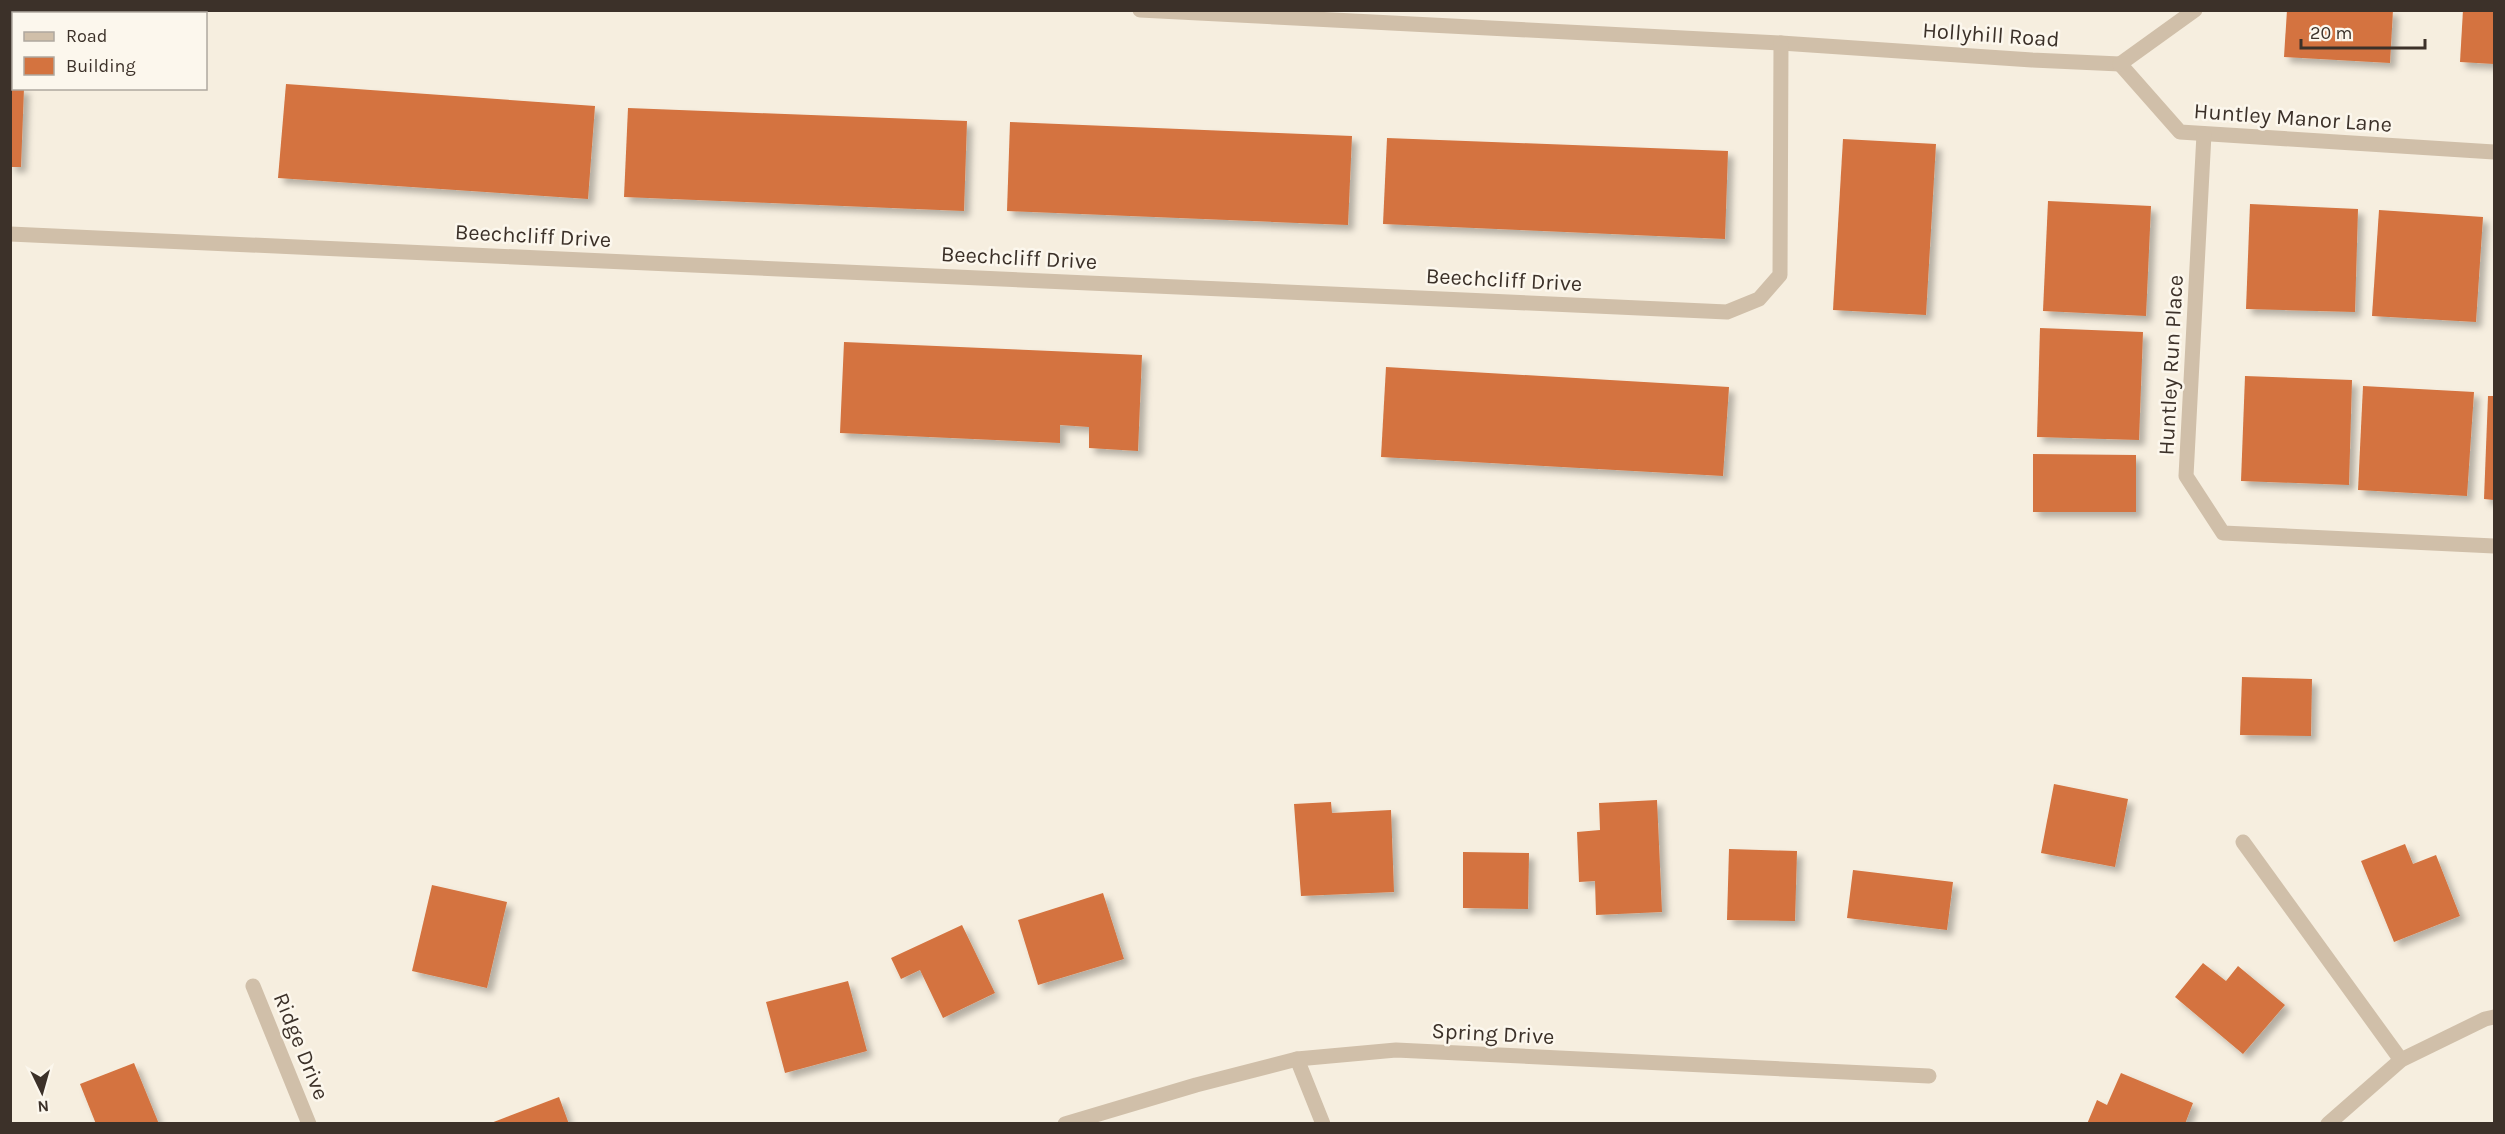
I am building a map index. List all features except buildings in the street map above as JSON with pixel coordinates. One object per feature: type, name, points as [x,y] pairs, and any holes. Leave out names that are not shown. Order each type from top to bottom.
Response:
[{"type":"street","name":"Hollyhill Road","points":[[1140,10],[1301,15],[2120,64]]},
{"type":"street","points":[[2120,64],[2195,10]]},
{"type":"street","name":"Beechcliff Drive","points":[[10,234],[1727,312],[1759,299],[1780,275],[1781,43]]},
{"type":"street","name":"Huntley Manor Lane","points":[[2120,64],[2180,132],[2494,152]]},
{"type":"street","name":"Huntley Run Place","points":[[2204,134],[2186,476],[2223,533],[2494,546]]},
{"type":"street","points":[[2243,842],[2401,1060]]},
{"type":"street","name":"Ridge Drive","points":[[253,986],[309,1124]]},
{"type":"street","points":[[2328,1124],[2401,1060],[2485,1019],[2494,1017]]},
{"type":"street","name":"Spring Drive","points":[[1065,1124],[1196,1085],[1297,1059],[1396,1050],[1929,1076]]},
{"type":"street","points":[[1297,1059],[1323,1124]]}]
